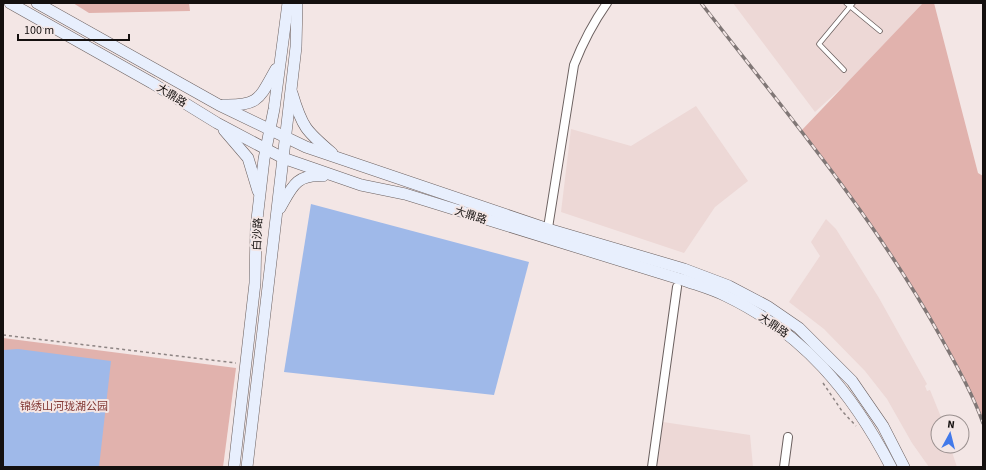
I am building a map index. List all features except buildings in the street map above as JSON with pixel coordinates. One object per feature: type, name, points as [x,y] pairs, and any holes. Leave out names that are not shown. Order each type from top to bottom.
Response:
[{"type":"main road","name":"大鼎路","points":[[10,3],[152,83],[217,123],[282,158],[360,185],[406,194],[547,234],[684,269],[729,286],[767,306],[799,328],[852,382],[883,426],[904,465]]},
{"type":"main road","name":"大鼎路","points":[[37,3],[219,105],[286,137],[337,158],[547,234],[683,280],[725,296],[766,318],[795,339],[824,367],[849,398],[872,432],[891,467]]},
{"type":"main road","name":"白沙路","points":[[234,467],[255,283],[256,228],[266,149],[288,3]]},
{"type":"main road","name":"白沙路","points":[[247,467],[278,212],[282,158],[286,137],[296,47],[297,3]]},
{"type":"main road","points":[[219,105],[245,105],[253,102],[259,97],[279,64]]},
{"type":"main road","points":[[291,87],[299,116],[307,130],[337,158]]},
{"type":"main road","points":[[217,123],[248,158],[260,197]]},
{"type":"main road","points":[[278,212],[297,181],[311,176],[334,177]]},
{"type":"street","points":[[547,234],[574,65],[582,43],[596,18],[607,3]]},
{"type":"street","points":[[652,467],[677,287]]},
{"type":"street","points":[[784,467],[788,437]]},
{"type":"lane","points":[[846,3],[851,5],[880,31]]},
{"type":"lane","points":[[844,70],[819,44],[851,5]]},
{"type":"path","points":[[3,336],[246,364]]},
{"type":"path","points":[[822,380],[833,398],[857,428]]},
{"type":"shaded area","points":[[733,3],[935,3],[815,112]]},
{"type":"shaded area","points":[[696,106],[748,181],[715,207],[684,253],[561,212],[571,129],[631,146]]},
{"type":"shaded area","points":[[826,219],[836,229],[879,298],[927,384],[925,386],[927,391],[930,390],[940,414],[930,414],[930,454],[953,454],[957,467],[929,467],[912,443],[887,399],[865,371],[824,329],[789,302],[820,256],[811,242]]},
{"type":"shaded area","points":[[663,422],[750,435],[753,467],[657,467]]},
{"type":"green space","points":[[73,3],[189,3],[190,11],[89,13]]},
{"type":"green space","points":[[923,3],[934,3],[978,173],[983,176],[983,423],[964,380],[910,285],[876,232],[801,131]]},
{"type":"green space","name":"锦绣山河珑湖公园","points":[[3,338],[236,368],[223,467],[3,467]]},
{"type":"water","points":[[311,204],[529,262],[494,395],[284,372]]},
{"type":"water","points":[[18,349],[111,361],[99,467],[3,467],[3,350]]},
{"type":"railway","points":[[701,3],[795,123],[857,205],[886,247],[939,334],[979,411],[983,423]]}]
